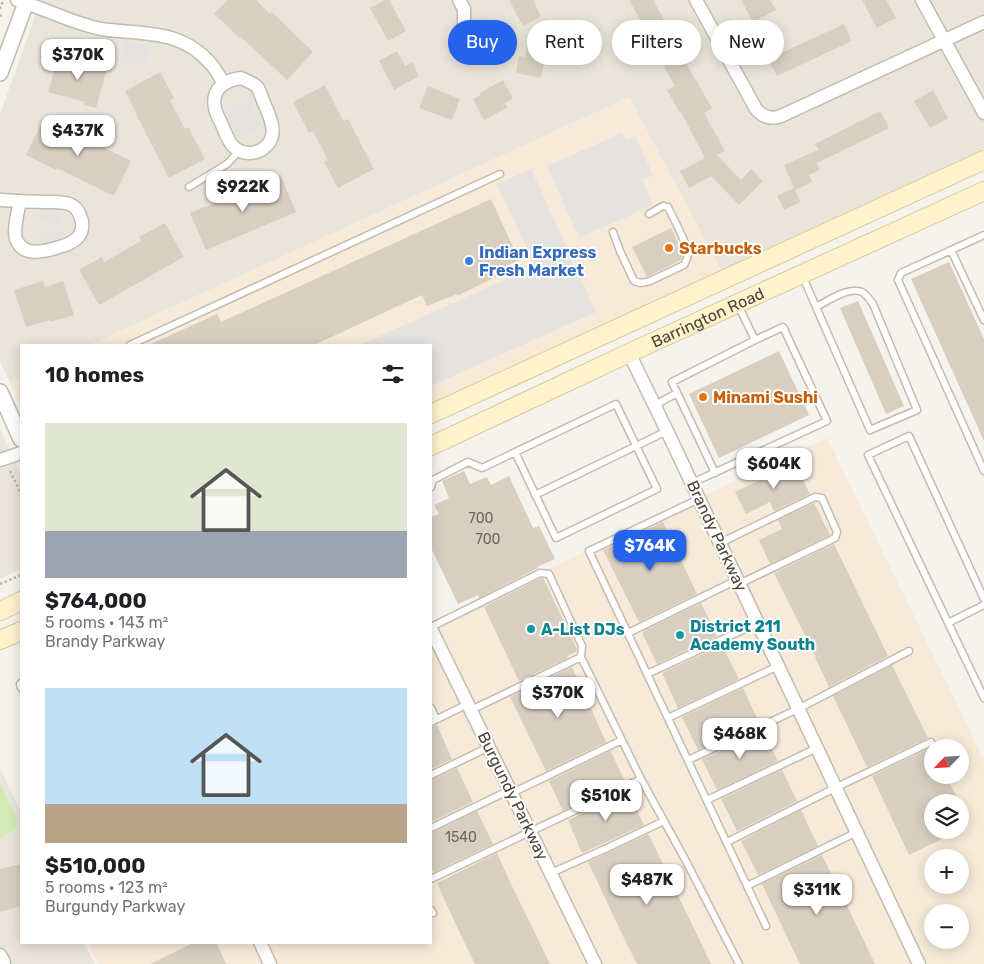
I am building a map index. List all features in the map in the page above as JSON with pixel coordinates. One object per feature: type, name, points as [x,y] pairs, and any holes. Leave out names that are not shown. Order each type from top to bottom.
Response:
[{"type":"main road","name":"Barrington Road","points":[[432,414],[984,160]]},
{"type":"main road","name":"Barrington Road","points":[[432,446],[629,353],[984,191]]},
{"type":"main road","points":[[0,611],[20,601]]},
{"type":"main road","points":[[0,640],[20,631]]},
{"type":"street","points":[[459,0],[464,9],[464,20]]},
{"type":"street","points":[[696,0],[760,114],[776,118],[984,22]]},
{"type":"street","points":[[922,0],[984,113]]},
{"type":"street","points":[[0,74],[23,1],[100,29],[159,35],[176,39],[199,52],[212,65],[224,83]]},
{"type":"street","points":[[242,78],[257,88],[272,122],[273,131],[271,140],[265,148],[257,152],[239,151],[231,145],[215,108],[214,99],[224,83],[232,79],[242,78]]},
{"type":"street","points":[[0,200],[66,202],[77,209],[80,215],[82,230],[79,236],[74,242],[42,252],[34,253],[23,249],[16,239],[15,233],[20,201]]},
{"type":"street","name":"Brandy Parkway","points":[[629,353],[919,964]]},
{"type":"street","points":[[0,392],[20,438]]},
{"type":"street","points":[[0,460],[20,453]]},
{"type":"street","name":"Burgundy Parkway","points":[[432,630],[595,964]]},
{"type":"street","points":[[261,944],[270,964]]},
{"type":"street","points":[[0,955],[4,964]]},
{"type":"lane","points":[[189,187],[227,164],[239,151]]},
{"type":"lane","points":[[132,344],[500,174]]},
{"type":"lane","points":[[613,232],[634,281],[641,283],[650,281],[684,265],[688,254],[686,246],[668,207],[663,206],[649,214]]},
{"type":"lane","points":[[984,235],[901,273],[898,280],[984,471]]},
{"type":"lane","points":[[951,250],[984,320]]},
{"type":"lane","points":[[802,275],[816,307],[870,430],[917,410],[868,296],[854,290],[816,307]]},
{"type":"lane","points":[[737,304],[755,340]]},
{"type":"lane","points":[[692,484],[827,421],[783,327],[672,382],[715,473]]},
{"type":"lane","points":[[655,405],[678,393]]},
{"type":"lane","points":[[432,484],[433,480],[468,462],[482,468],[514,452],[616,404],[657,489],[556,538],[514,452]]},
{"type":"lane","points":[[535,495],[667,431]]},
{"type":"lane","points":[[984,599],[909,436],[868,455],[984,698]]},
{"type":"lane","points":[[628,633],[835,538],[837,532],[822,498],[815,497],[720,543]]},
{"type":"lane","points":[[699,499],[589,551],[766,926]]},
{"type":"lane","points":[[432,627],[540,573],[549,574],[582,646],[581,657],[641,779],[739,964]]},
{"type":"lane","points":[[948,623],[984,606]]},
{"type":"lane","points":[[647,674],[758,623]]},
{"type":"lane","points":[[688,760],[798,709],[909,650]]},
{"type":"lane","points":[[434,720],[469,707],[581,657]]},
{"type":"lane","points":[[668,718],[778,666]]},
{"type":"lane","points":[[432,828],[622,740]]},
{"type":"lane","points":[[726,842],[924,745]]},
{"type":"lane","points":[[432,775],[489,747]]},
{"type":"lane","points":[[706,800],[816,748]]},
{"type":"lane","points":[[432,879],[641,779]]},
{"type":"lane","points":[[551,873],[664,820]]},
{"type":"lane","points":[[747,886],[857,832]]},
{"type":"path","points":[[0,10],[3,0]]},
{"type":"path","points":[[12,475],[20,492]]},
{"type":"path","points":[[0,584],[20,575]]},
{"type":"shaded area","points":[[41,0],[984,0],[984,149],[721,270],[629,97],[92,344],[20,344],[20,377],[10,382],[0,362],[0,114]]},
{"type":"shaded area","points":[[124,42],[148,45],[146,64],[122,61]]},
{"type":"shaded area","points":[[629,97],[721,270],[432,404],[432,344],[92,344]]},
{"type":"shaded area","points":[[249,99],[262,126],[238,138],[225,111]]},
{"type":"shaded area","points":[[622,133],[626,140],[635,136],[653,175],[642,180],[653,205],[579,238],[547,166]]},
{"type":"shaded area","points":[[531,169],[596,312],[432,386],[432,344],[362,344],[535,266],[497,184]]},
{"type":"shaded area","points":[[41,210],[60,212],[59,223],[40,221]]},
{"type":"shaded area","points":[[59,228],[62,237],[39,243],[37,234]]},
{"type":"shaded area","points":[[20,377],[20,405],[10,382]]},
{"type":"shaded area","points":[[0,428],[20,473],[20,569],[0,579]]},
{"type":"shaded area","points":[[827,438],[984,759],[984,964],[98,964],[88,944],[432,944],[432,624]]},
{"type":"shaded area","points":[[0,768],[20,810],[20,944],[85,944],[95,964],[0,964]]},
{"type":"green space","points":[[0,783],[17,819],[14,830],[0,837]]},
{"type":"building","points":[[227,0],[256,0],[270,14],[272,12],[313,52],[287,80],[214,14]]},
{"type":"building","points":[[385,0],[389,0],[406,31],[388,41],[370,8]]},
{"type":"building","points":[[509,0],[533,0],[541,16],[534,20],[527,20],[527,24],[523,26]]},
{"type":"building","points":[[629,0],[653,0],[664,20],[640,20]]},
{"type":"building","points":[[741,0],[770,0],[776,10],[757,20],[752,20]]},
{"type":"building","points":[[862,0],[886,0],[896,18],[877,28]]},
{"type":"building","points":[[844,24],[852,41],[777,76],[771,65],[784,65],[784,52]]},
{"type":"building","points":[[527,48],[527,65],[544,65],[541,78],[516,73],[519,56],[525,57]]},
{"type":"building","points":[[397,51],[405,66],[412,62],[419,76],[394,90],[379,61]]},
{"type":"building","points":[[59,55],[107,69],[96,108],[84,105],[85,102],[48,92]]},
{"type":"building","points":[[663,65],[687,65],[712,108],[704,113],[725,151],[717,155],[741,180],[751,169],[763,181],[739,205],[711,176],[689,188],[680,171],[705,158],[667,90],[675,86]]},
{"type":"building","points":[[160,72],[174,98],[170,101],[185,129],[188,127],[205,159],[169,178],[125,91]]},
{"type":"building","points":[[503,80],[513,98],[505,103],[508,107],[484,120],[473,99]]},
{"type":"building","points":[[325,85],[343,121],[348,119],[374,169],[338,188],[324,162],[328,160],[313,131],[309,133],[293,102]]},
{"type":"building","points":[[428,86],[460,99],[452,120],[419,108]]},
{"type":"building","points":[[933,90],[948,118],[930,128],[914,101]]},
{"type":"building","points":[[880,111],[889,128],[817,163],[820,170],[809,175],[812,182],[795,190],[801,202],[784,210],[777,196],[794,188],[784,165],[818,150],[815,144]]},
{"type":"building","points":[[44,118],[131,161],[114,196],[26,155]]},
{"type":"building","points":[[281,176],[296,212],[206,250],[190,213]]},
{"type":"building","points":[[491,199],[519,260],[506,266],[507,270],[497,274],[498,276],[457,296],[457,294],[427,306],[422,295],[316,344],[151,344],[217,314],[221,322]]},
{"type":"building","points":[[165,223],[184,257],[99,305],[79,270],[102,257],[104,262],[141,241],[139,237]]},
{"type":"building","points":[[671,228],[683,253],[681,260],[647,277],[632,247]]},
{"type":"building","points":[[949,262],[984,339],[984,441],[911,279]]},
{"type":"building","points":[[43,281],[45,287],[63,281],[74,315],[26,327],[14,290]]},
{"type":"building","points":[[858,301],[904,406],[886,414],[840,308]]},
{"type":"building","points":[[779,351],[809,415],[719,458],[689,394]]},
{"type":"building","points":[[795,463],[810,494],[774,511],[770,502],[746,514],[735,492]]},
{"type":"building","points":[[464,471],[470,484],[487,477],[491,485],[509,476],[533,528],[539,526],[555,559],[479,598],[478,595],[458,604],[432,550],[432,517],[439,514],[434,505],[449,498],[442,481]]},
{"type":"building","points":[[814,503],[830,535],[770,564],[759,540],[782,529],[778,520]]},
{"type":"building","points":[[663,522],[697,594],[639,622],[603,550]]},
{"type":"building","points":[[834,544],[888,656],[829,687],[774,573]]},
{"type":"building","name":"A-List DJs","points":[[543,578],[577,649],[576,652],[567,656],[568,658],[519,681],[484,607]]},
{"type":"building","name":"District 211 Academy South","points":[[701,603],[717,636],[657,664],[642,633],[643,631]]},
{"type":"building","points":[[722,645],[739,679],[678,708],[662,673]]},
{"type":"building","points":[[892,665],[928,738],[867,767],[833,696]]},
{"type":"building","points":[[572,667],[606,742],[546,771],[510,697]]},
{"type":"building","points":[[743,688],[759,722],[698,750],[682,717]]},
{"type":"building","points":[[437,725],[452,759],[432,769],[432,727]]},
{"type":"building","points":[[763,731],[778,761],[717,790],[702,759]]},
{"type":"building","points":[[610,751],[625,781],[563,811],[549,781]]},
{"type":"building","points":[[924,751],[924,784],[950,784],[955,794],[924,794],[924,839],[942,839],[909,855],[872,776]]},
{"type":"building","points":[[457,768],[473,802],[432,822],[432,780]]},
{"type":"building","points":[[782,770],[797,801],[737,831],[721,799]]},
{"type":"building","points":[[628,791],[644,825],[582,853],[568,820]]},
{"type":"building","points":[[801,810],[818,846],[758,875],[741,841]]},
{"type":"building","points":[[477,811],[493,844],[434,872],[432,869],[432,833]]},
{"type":"building","points":[[648,834],[711,964],[637,964],[623,936],[588,862]]},
{"type":"building","points":[[497,853],[550,964],[475,964],[456,925],[437,883]]},
{"type":"building","points":[[822,855],[875,964],[800,964],[762,884]]},
{"type":"building","points":[[20,864],[20,906],[0,912],[0,869]]},
{"type":"building","points":[[191,944],[217,944],[226,964],[150,964]]},
{"type":"place","name":"Starbucks","points":[[669,248]]},
{"type":"place","name":"Indian Express Fresh Market","points":[[469,261]]},
{"type":"place","name":"Minami Sushi","points":[[703,397]]},
{"type":"place","name":"A-List DJs","points":[[531,629]]},
{"type":"place","name":"District 211 Academy South","points":[[680,635]]}]
